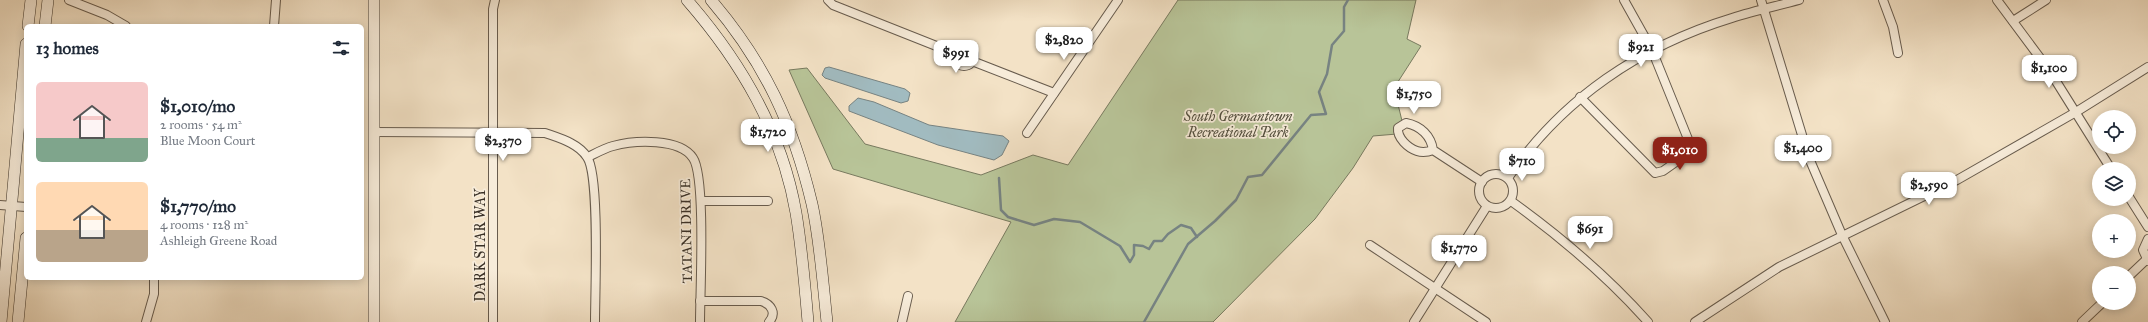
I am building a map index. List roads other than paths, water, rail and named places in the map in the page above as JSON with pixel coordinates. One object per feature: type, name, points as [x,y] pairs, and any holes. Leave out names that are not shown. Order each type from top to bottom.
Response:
[{"type":"main road","points":[[28,24],[32,0]]},
{"type":"main road","points":[[45,24],[48,0]]},
{"type":"main road","points":[[374,0],[374,322]]},
{"type":"main road","points":[[687,0],[715,33],[749,83],[768,118],[784,164],[796,213],[808,322]]},
{"type":"main road","points":[[710,0],[730,22],[762,69],[792,133],[812,206],[827,322]]},
{"type":"main road","points":[[1,322],[5,205],[24,59]]},
{"type":"main road","points":[[18,322],[24,259]]},
{"type":"street","points":[[69,0],[107,15],[123,24]]},
{"type":"street","name":"DARK STAR WAY","points":[[493,322],[492,134],[493,9],[495,0]]},
{"type":"street","points":[[828,0],[833,5],[954,53]]},
{"type":"street","points":[[1027,133],[1118,0]]},
{"type":"street","points":[[1580,97],[1652,170],[1659,172],[1675,163],[1686,155],[1691,149],[1652,50],[1624,0]]},
{"type":"street","points":[[1761,0],[1809,158],[1842,235],[1885,322]]},
{"type":"street","points":[[1508,178],[1525,152],[1544,131],[1580,97],[1610,74],[1652,50],[1696,31],[1732,18],[1799,0]]},
{"type":"street","points":[[1883,0],[1893,27],[1898,53]]},
{"type":"street","points":[[1997,0],[2049,70],[2108,162]]},
{"type":"street","points":[[2013,20],[2046,0]]},
{"type":"street","points":[[274,1],[274,24]]},
{"type":"street","points":[[960,46],[968,46],[973,51],[972,61],[969,64],[961,66],[955,60],[954,53],[960,46]]},
{"type":"street","points":[[972,61],[1054,93]]},
{"type":"street","points":[[1695,322],[1779,267],[1842,235],[1952,183],[2076,112],[2148,67]]},
{"type":"street","points":[[1406,123],[1413,125],[1432,141],[1433,150],[1424,153],[1416,151],[1400,139],[1397,134],[1398,128],[1406,123]]},
{"type":"street","points":[[374,132],[492,134],[545,133],[578,148],[588,157],[595,186],[595,322]]},
{"type":"street","name":"TATANI DRIVE","points":[[588,157],[612,146],[630,143],[672,144],[686,149],[694,158],[699,169],[701,201],[700,322]]},
{"type":"street","points":[[1433,150],[1482,182]]},
{"type":"street","points":[[1492,175],[1508,178],[1514,191],[1511,201],[1507,205],[1497,208],[1487,206],[1480,197],[1479,192],[1482,182],[1492,175]]},
{"type":"street","points":[[701,201],[768,201]]},
{"type":"street","points":[[1511,201],[1549,228],[1594,266],[1648,322]]},
{"type":"street","points":[[5,205],[24,207]]},
{"type":"street","points":[[1414,322],[1487,206]]},
{"type":"street","points":[[2135,206],[2148,227]]},
{"type":"street","points":[[2136,270],[2147,260],[2143,250],[2148,238]]},
{"type":"street","points":[[1370,245],[1486,322]]},
{"type":"street","points":[[146,322],[154,294],[154,280]]},
{"type":"street","points":[[902,322],[908,296]]},
{"type":"street","points":[[700,301],[761,301],[770,305],[772,308],[772,317],[769,322]]},
{"type":"street","points":[[2082,322],[2095,310]]},
{"type":"water","points":[[829,67],[905,89],[910,93],[908,101],[901,103],[825,78],[822,75],[825,68]]},
{"type":"water","points":[[858,98],[874,102],[929,125],[1003,136],[1009,141],[1002,155],[994,160],[938,145],[849,111],[849,106]]},
{"type":"waterway","points":[[1144,322],[1188,244],[1215,221],[1236,200],[1248,177],[1262,175],[1311,115],[1326,114],[1319,92],[1327,74],[1332,45],[1344,31],[1344,7],[1348,0]]},
{"type":"waterway","points":[[999,178],[1001,210],[1008,217],[1034,225],[1054,219],[1080,222],[1120,246],[1130,262],[1134,255],[1134,245],[1143,246],[1149,249],[1154,241],[1162,241],[1168,234],[1181,225],[1191,228],[1197,237]]},
{"type":"park label","name":"South Germantown Recreational Park","points":[[1238,124]]}]
